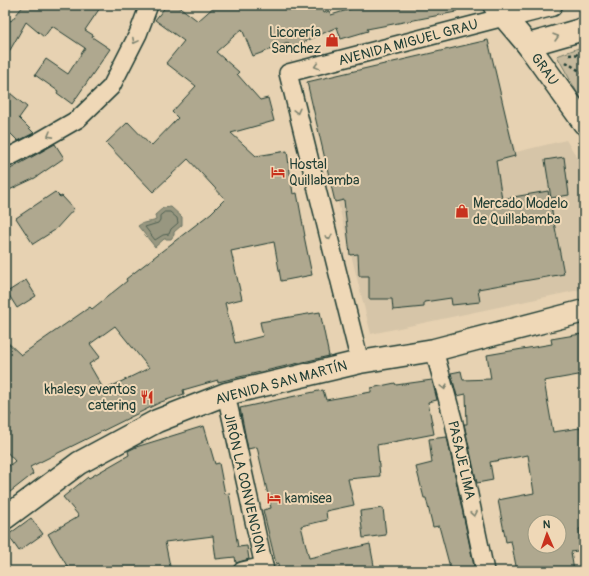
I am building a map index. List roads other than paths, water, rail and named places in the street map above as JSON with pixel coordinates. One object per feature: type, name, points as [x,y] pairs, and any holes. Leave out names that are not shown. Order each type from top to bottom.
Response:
[{"type":"main road","name":"AVENIDA MIGUEL GRAU","points":[[499,11],[551,5]]},
{"type":"main road","name":"GRAU","points":[[499,11],[528,45],[584,123]]},
{"type":"main road","points":[[528,45],[584,29]]},
{"type":"main road","name":"AVENIDA SAN MARTÍN","points":[[5,518],[79,463],[157,421],[226,394],[360,362],[434,350],[584,311]]},
{"type":"street","points":[[5,159],[78,120],[111,87],[138,34],[149,5]]},
{"type":"street","name":"AVENIDA MIGUEL GRAU","points":[[360,362],[288,73],[499,11]]},
{"type":"street","name":"PASAJE LIMA","points":[[434,350],[454,423],[485,571]]},
{"type":"street","name":"JIRÓN LA CONVENCION","points":[[226,394],[265,568]]},
{"type":"street","points":[[242,571],[265,568]]},
{"type":"water","points":[[171,207],[182,217],[182,225],[174,232],[171,239],[164,239],[155,247],[138,226],[142,223],[156,220],[155,215],[163,208]]},
{"type":"place","name":"Licorería Sanchez","points":[[332,40]]},
{"type":"place","name":"Hostal Quillabamba","points":[[278,172]]},
{"type":"place","name":"Mercado Modelo de Quillabamba","points":[[462,211]]},
{"type":"place","name":"khalesy eventos catering","points":[[147,397]]},
{"type":"place","name":"kamisea","points":[[274,498]]}]
